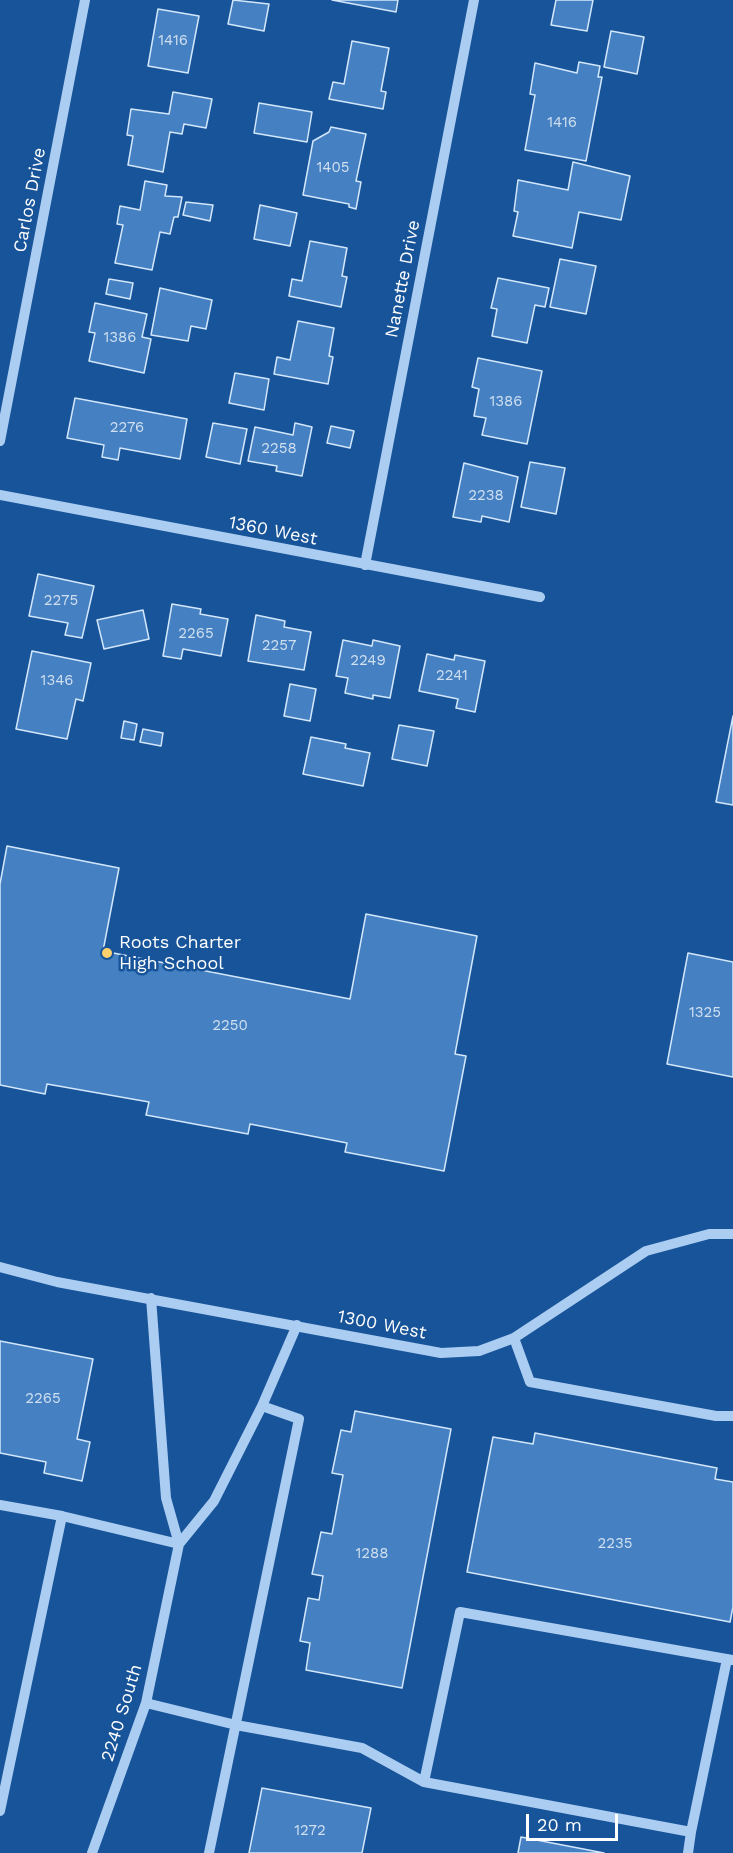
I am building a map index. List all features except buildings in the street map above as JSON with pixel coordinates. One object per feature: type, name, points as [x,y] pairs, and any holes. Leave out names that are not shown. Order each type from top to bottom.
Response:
[{"type":"street","name":"Carlos Drive","points":[[0,441],[85,0]]},
{"type":"street","name":"Nanette Drive","points":[[365,565],[474,0]]},
{"type":"street","name":"1360 West","points":[[0,495],[540,597]]},
{"type":"street","name":"1300 West","points":[[0,1267],[57,1282],[441,1353],[479,1352],[514,1338],[646,1251],[709,1234],[733,1234]]},
{"type":"street","name":"2240 South","points":[[151,1298],[166,1498],[179,1544]]},
{"type":"street","name":"2240 South","points":[[92,1853],[146,1703],[179,1544],[214,1501],[262,1406],[297,1325]]},
{"type":"street","points":[[514,1338],[530,1382],[716,1416],[733,1416]]},
{"type":"street","points":[[210,1853],[299,1419],[262,1406]]},
{"type":"street","points":[[0,1505],[62,1516],[179,1544]]},
{"type":"street","points":[[0,1811],[62,1516]]},
{"type":"street","points":[[424,1782],[460,1612],[730,1659],[688,1853]]},
{"type":"street","points":[[146,1703],[236,1725],[362,1749],[424,1782],[691,1832]]},
{"type":"place","name":"Roots Charter High School","points":[[107,953]]}]
